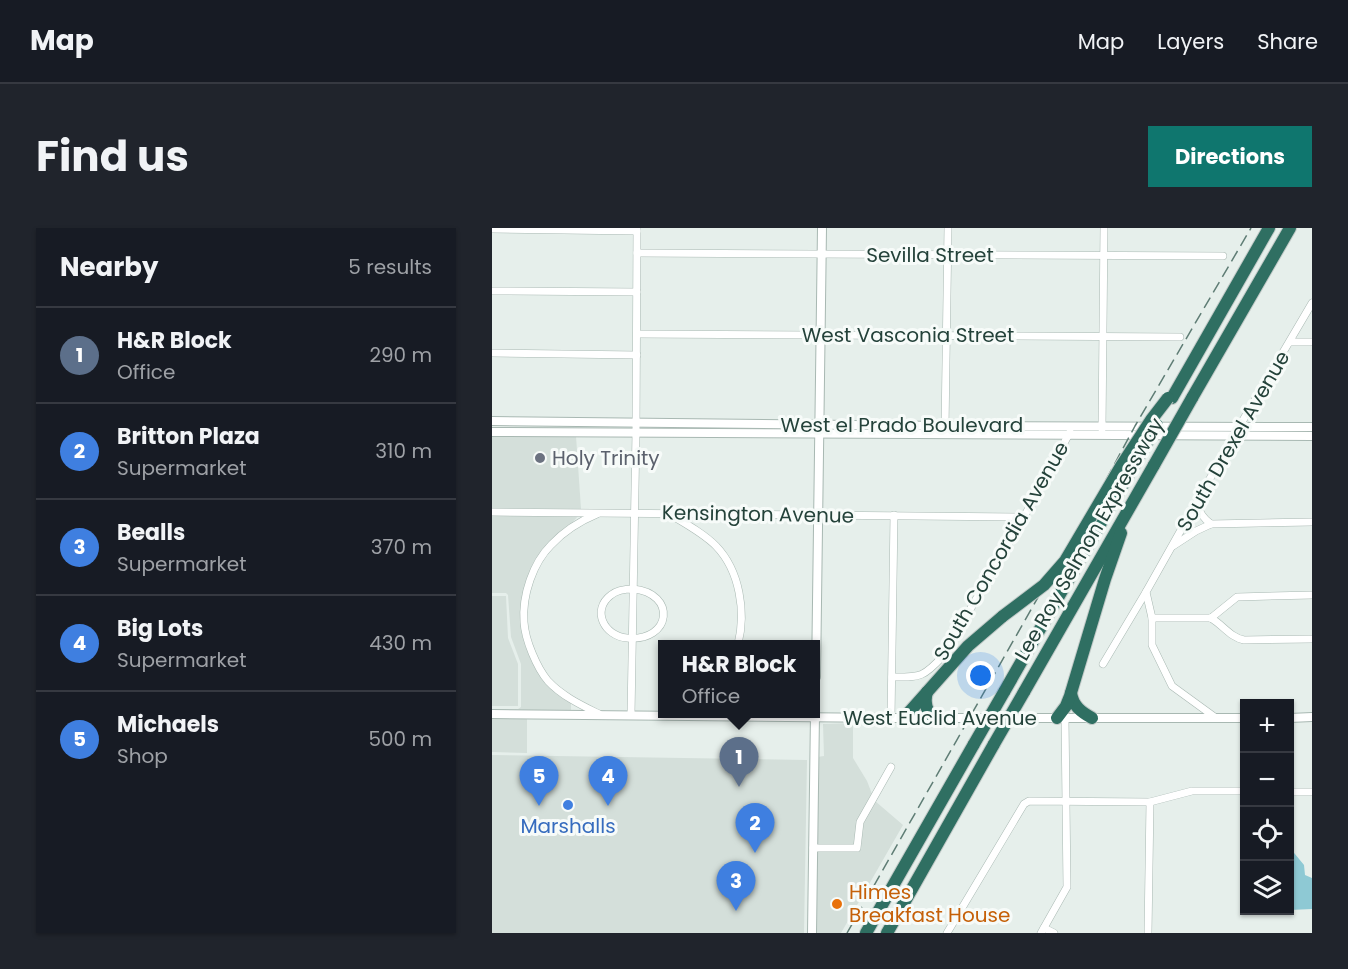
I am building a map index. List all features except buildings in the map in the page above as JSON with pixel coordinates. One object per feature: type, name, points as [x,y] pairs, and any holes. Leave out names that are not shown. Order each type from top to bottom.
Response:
[{"type":"highway","name":"Lee Roy Selmon Expressway","points":[[867,933],[1269,228]]},
{"type":"highway","name":"Lee Roy Selmon Expressway","points":[[886,933],[1290,228]]},
{"type":"highway","points":[[904,718],[968,646],[1044,585],[1065,561],[1141,435],[1172,396]]},
{"type":"highway","points":[[1061,718],[1130,506]]},
{"type":"highway","points":[[927,692],[926,708],[935,718]]},
{"type":"highway","points":[[1071,693],[1081,712],[1092,718]]},
{"type":"street","points":[[817,640],[822,228]]},
{"type":"street","points":[[945,430],[948,228]]},
{"type":"street","points":[[1102,431],[1104,228]]},
{"type":"street","points":[[492,230],[637,230],[631,715]]},
{"type":"street","name":"Sevilla Street","points":[[637,252],[1223,256]]},
{"type":"street","points":[[492,291],[637,292]]},
{"type":"street","name":"South Drexel Avenue","points":[[1146,592],[1312,303]]},
{"type":"street","name":"West Vasconia Street","points":[[637,334],[1180,336]]},
{"type":"street","points":[[1290,342],[1312,342]]},
{"type":"street","points":[[492,353],[637,355]]},
{"type":"street","name":"West el Prado Boulevard","points":[[492,421],[565,427]]},
{"type":"street","name":"West el Prado Boulevard","points":[[492,432],[565,427],[1102,431],[1312,427]]},
{"type":"street","name":"South Concordia Avenue","points":[[892,677],[917,677],[927,672],[943,656],[1070,431]]},
{"type":"street","name":"West el Prado Boulevard","points":[[1102,431],[1141,435],[1312,436]]},
{"type":"street","points":[[1197,504],[1199,512],[1211,524]]},
{"type":"street","name":"Kensington Avenue","points":[[492,512],[1024,516]]},
{"type":"street","points":[[599,512],[580,522],[550,545],[536,565],[528,585],[524,622],[536,661],[549,682],[566,696],[601,715]]},
{"type":"street","points":[[667,513],[696,529],[717,547],[732,568],[742,618],[739,640]]},
{"type":"street","points":[[891,718],[894,515]]},
{"type":"street","points":[[1171,547],[1211,524],[1312,522]]},
{"type":"street","points":[[633,589],[642,589],[658,599],[663,608],[663,620],[660,627],[649,635],[625,638],[610,632],[603,622],[601,611],[610,595],[620,590],[633,589]]},
{"type":"street","points":[[1146,592],[1152,618],[1152,645],[1172,686],[1216,718]]},
{"type":"street","points":[[1103,664],[1146,592]]},
{"type":"street","points":[[1212,618],[1237,597],[1312,595]]},
{"type":"street","points":[[1152,618],[1212,618],[1236,638],[1244,640],[1312,639]]},
{"type":"street","name":"West Euclid Avenue","points":[[492,714],[658,715]]},
{"type":"street","name":"West Euclid Avenue","points":[[820,715],[891,718],[1240,718]]},
{"type":"street","points":[[1294,718],[1312,717]]},
{"type":"street","points":[[812,933],[815,718]]},
{"type":"street","points":[[1054,933],[1042,931],[1067,887],[1067,801],[1061,718]]},
{"type":"street","points":[[813,848],[857,848],[860,822],[891,767]]},
{"type":"street","points":[[948,933],[1024,804],[1029,801],[1150,802],[1192,791],[1240,791]]},
{"type":"street","points":[[1294,792],[1312,792]]},
{"type":"street","points":[[1148,933],[1150,802]]},
{"type":"shaded area","points":[[492,435],[576,436],[581,509],[492,508]]},
{"type":"shaded area","points":[[492,515],[578,516],[548,543],[533,564],[525,585],[521,622],[526,644],[539,673],[547,685],[571,703],[571,711],[492,711],[492,709],[521,707],[521,664],[511,637],[508,595],[492,593]]},
{"type":"shaded area","points":[[492,596],[506,596],[508,638],[518,664],[518,706],[492,706]]},
{"type":"shaded area","points":[[492,718],[527,718],[527,753],[492,752]]},
{"type":"shaded area","points":[[853,723],[853,758],[872,794],[855,845],[817,844],[817,757],[824,756],[823,724]]},
{"type":"shaded area","points":[[492,755],[807,760],[804,933],[492,933]]},
{"type":"shaded area","points":[[875,801],[903,825],[841,933],[815,933],[817,851],[858,852],[861,849],[863,823]]},
{"type":"water","points":[[1294,853],[1304,865],[1305,875],[1312,878],[1312,909],[1294,910]]},
{"type":"railway","points":[[847,933],[1053,571],[1079,530],[1135,426],[1251,228]]},
{"type":"place","name":"Holy Trinity","points":[[540,458]]},
{"type":"place","name":"H&R Block","points":[[739,787]]},
{"type":"place","name":"Marshalls","points":[[568,805]]},
{"type":"place","name":"Michaels","points":[[539,806]]},
{"type":"place","name":"Big Lots","points":[[608,806]]},
{"type":"place","name":"Britton Plaza","points":[[755,853]]},
{"type":"place","name":"Himes Breakfast House","points":[[837,904]]},
{"type":"place","name":"Bealls","points":[[736,911]]}]
